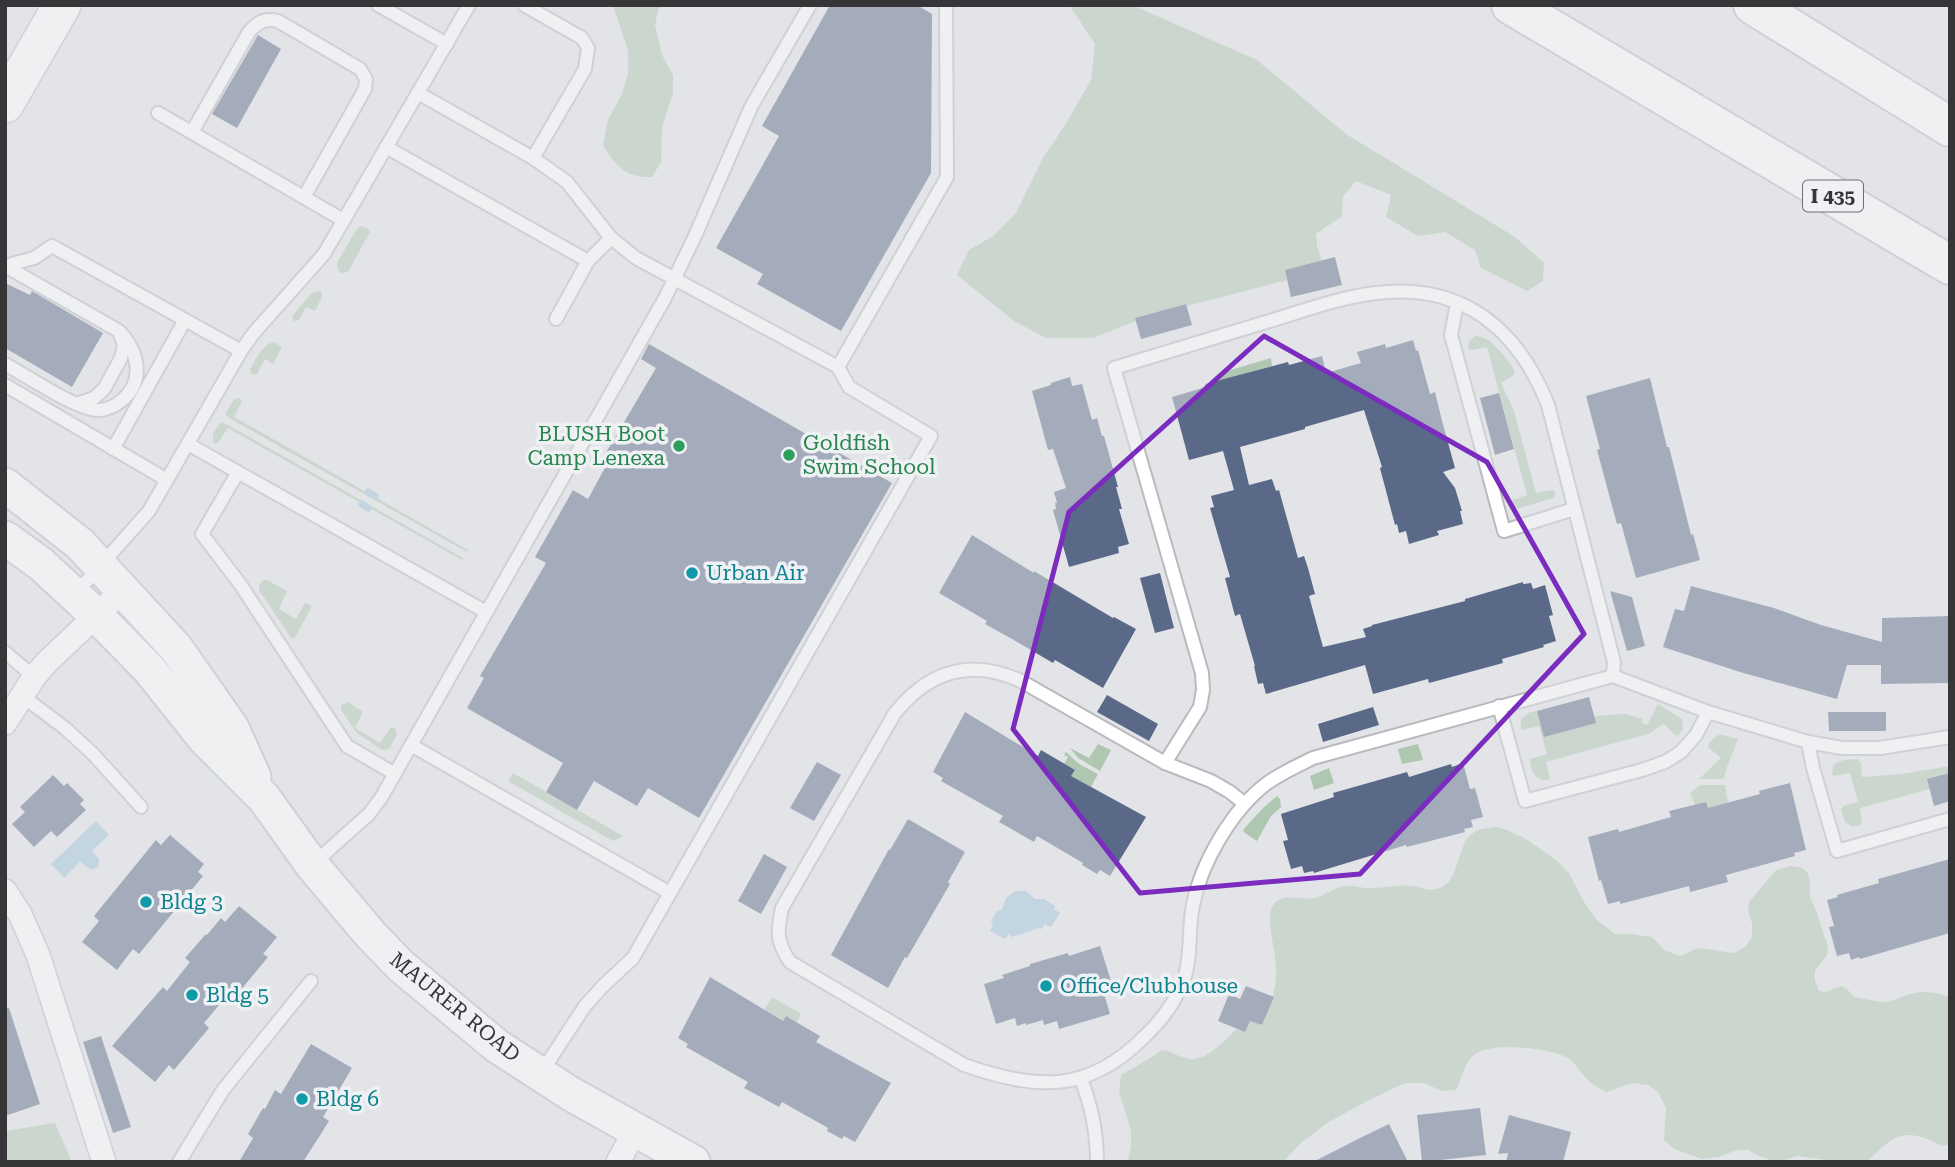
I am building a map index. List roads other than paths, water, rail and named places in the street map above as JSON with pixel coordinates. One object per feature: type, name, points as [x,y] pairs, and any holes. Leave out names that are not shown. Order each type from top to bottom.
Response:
[{"type":"highway","name":"I 435","points":[[1511,5],[1950,265]]},
{"type":"highway","points":[[1753,5],[1950,127]]},
{"type":"main road","points":[[5,104],[62,5]]},
{"type":"street","name":"MAURER ROAD","points":[[5,485],[80,544],[176,648],[232,728],[264,799]]},
{"type":"street","name":"MAURER ROAD","points":[[5,538],[41,564],[149,670],[204,738],[264,799],[312,865],[401,966],[497,1045],[540,1074],[693,1162]]},
{"type":"street","points":[[5,723],[85,605],[123,590]]},
{"type":"street","points":[[5,891],[20,914],[38,955],[104,1162]]},
{"type":"street","points":[[618,1162],[636,1129]]},
{"type":"lane","points":[[378,5],[447,44]]},
{"type":"lane","points":[[85,605],[102,566],[149,511],[241,351],[324,254],[469,5]]},
{"type":"lane","points":[[524,5],[582,38],[588,48],[585,69],[533,158]]},
{"type":"lane","points":[[312,865],[369,814],[395,774],[674,279],[751,107],[810,5]]},
{"type":"lane","points":[[838,367],[947,177],[946,5]]},
{"type":"lane","points":[[192,132],[258,22],[269,19],[278,21],[297,32],[360,69],[366,79],[365,89],[304,197]]},
{"type":"lane","points":[[418,93],[533,158],[567,182],[611,238],[636,258],[838,367],[849,387],[931,436],[633,958],[585,1006],[540,1074]]},
{"type":"lane","points":[[158,113],[343,220]]},
{"type":"lane","points":[[386,147],[587,261]]},
{"type":"lane","points":[[556,319],[587,261],[611,238]]},
{"type":"lane","points":[[5,364],[90,409],[102,410],[114,405],[124,398],[137,379],[135,353],[119,331],[6,268],[34,258],[52,246],[241,351]]},
{"type":"lane","points":[[1165,763],[1200,707],[1202,673],[1114,368],[1324,305],[1373,293],[1411,292],[1438,296],[1482,314],[1501,330],[1522,354],[1539,381],[1548,405],[1614,662],[1612,676]]},
{"type":"lane","points":[[1457,303],[1451,335],[1504,531],[1574,509]]},
{"type":"lane","points":[[113,449],[185,320]]},
{"type":"lane","points":[[77,404],[94,398],[110,379],[121,358],[124,345],[119,331]]},
{"type":"lane","points":[[5,385],[167,481]]},
{"type":"lane","points":[[188,444],[486,612]]},
{"type":"lane","points":[[238,472],[202,534],[240,584],[347,746],[395,774]]},
{"type":"lane","points":[[5,652],[28,686],[141,807]]},
{"type":"lane","points":[[1245,804],[1211,781],[1165,763],[1004,674],[964,669],[942,675],[907,698],[895,713],[782,908],[778,939],[790,962],[964,1065],[1019,1080],[1049,1082],[1082,1079],[1111,1066],[1159,1022],[1184,980],[1193,904],[1200,878],[1219,839],[1245,804],[1265,785],[1313,758],[1612,676],[1708,712],[1808,742],[1842,748],[1880,748],[1950,737]]},
{"type":"lane","points":[[1499,706],[1524,801],[1642,771],[1665,762],[1681,752],[1696,735],[1708,712]]},
{"type":"lane","points":[[1808,742],[1837,851],[1950,819]]},
{"type":"lane","points":[[411,745],[670,893]]},
{"type":"lane","points":[[179,1162],[223,1090],[311,981]]},
{"type":"lane","points":[[1082,1079],[1094,1118],[1097,1162]]},
{"type":"water","points":[[96,821],[109,835],[92,851],[99,859],[98,867],[91,870],[80,862],[64,878],[51,864]]},
{"type":"water","points":[[1015,891],[1026,891],[1035,899],[1044,899],[1055,906],[1054,909],[1060,913],[1051,927],[1045,924],[1042,929],[1012,937],[1008,934],[1005,939],[990,931],[996,912],[1002,909],[1006,898]]},
{"type":"waterway","points":[[368,492],[375,496]]},
{"type":"waterway","points":[[362,504],[368,508]]},
{"type":"place","name":"BLUSH Boot Camp Lenexa","points":[[679,446]]},
{"type":"place","name":"Goldfish Swim School","points":[[789,455]]},
{"type":"place","name":"Urban Air","points":[[692,573]]},
{"type":"place","name":"Bldg 3","points":[[146,902]]},
{"type":"place","name":"Office/Clubhouse","points":[[1046,986]]},
{"type":"place","name":"Bldg 5","points":[[192,995]]},
{"type":"place","name":"Bldg 6","points":[[302,1099]]}]
